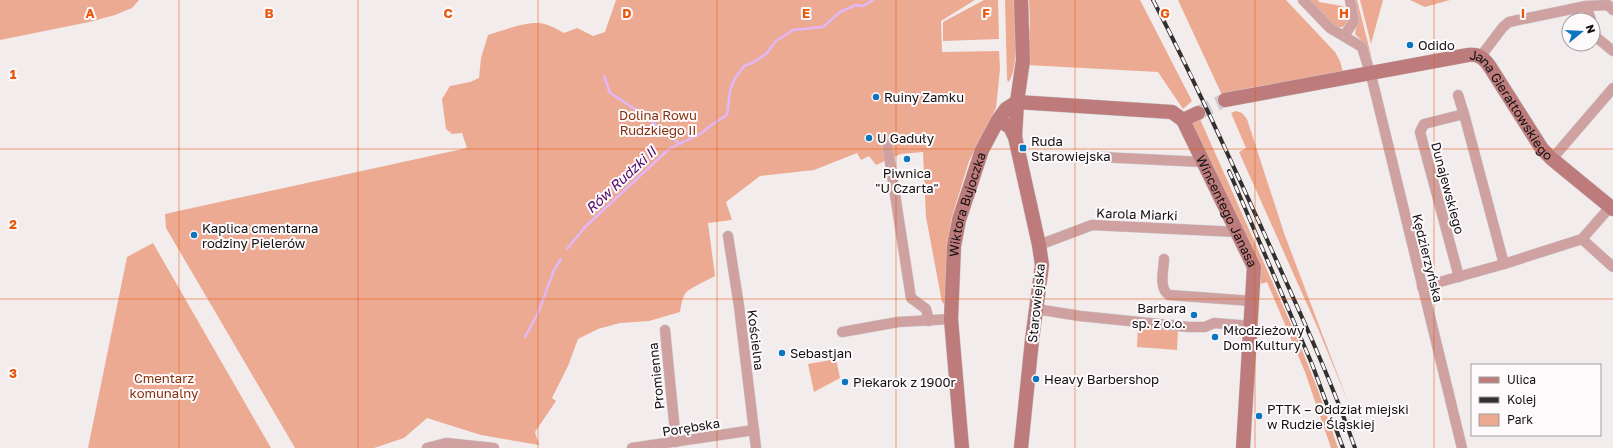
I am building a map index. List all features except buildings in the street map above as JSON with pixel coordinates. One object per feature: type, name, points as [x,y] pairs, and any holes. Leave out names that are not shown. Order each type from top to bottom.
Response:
[{"type":"street","name":"Starowiejska","points":[[1021,0],[1023,60],[1017,102],[1015,137],[1042,265],[1021,448]]},
{"type":"street","name":"Kędzierzyńska","points":[[1303,0],[1330,28],[1362,47],[1370,74],[1462,448]]},
{"type":"street","points":[[1344,36],[1354,21],[1350,0]]},
{"type":"street","points":[[1481,56],[1497,33],[1509,22],[1586,6],[1608,5],[1613,10]]},
{"type":"street","points":[[1586,6],[1588,12]]},
{"type":"street","points":[[1601,41],[1613,51]]},
{"type":"street","name":"Jana Gierałtowskiego","points":[[1225,100],[1468,55],[1481,56],[1490,66],[1542,149],[1552,159],[1612,208]]},
{"type":"street","points":[[1552,159],[1613,88]]},
{"type":"street","points":[[1458,96],[1504,264]]},
{"type":"street","name":"Wiktora Bujoczka","points":[[962,448],[951,319],[954,246],[960,220],[982,150],[998,120],[1006,109],[1017,102]]},
{"type":"street","points":[[1017,102],[1172,112],[1183,120],[1198,113]]},
{"type":"street","name":"Dunajewskiego","points":[[1459,277],[1420,132],[1424,124],[1464,114]]},
{"type":"street","name":"Starowiejska","points":[[998,120],[1008,125],[1015,137]]},
{"type":"street","name":"Wincentego Janasa","points":[[1183,120],[1254,267],[1243,448]]},
{"type":"street","points":[[887,144],[911,298],[926,309],[929,321]]},
{"type":"street","points":[[1100,157],[1203,162]]},
{"type":"street","points":[[1422,287],[1504,264],[1582,239],[1612,208]]},
{"type":"street","name":"Karola Miarki","points":[[1039,245],[1092,225],[1237,232]]},
{"type":"street","name":"Kościelna","points":[[728,236],[756,448]]},
{"type":"street","points":[[1582,239],[1613,267]]},
{"type":"street","points":[[1164,259],[1162,284],[1164,289],[1169,294],[1252,301]]},
{"type":"street","points":[[1036,310],[1080,316],[1189,326],[1205,327],[1214,323],[1251,326]]},
{"type":"street","points":[[842,332],[882,324],[951,319]]},
{"type":"street","name":"Promienna","points":[[665,330],[676,442]]},
{"type":"street","name":"Porębska","points":[[632,448],[754,430]]},
{"type":"street","points":[[427,448],[446,443],[494,448]]},
{"type":"green space","points":[[0,0],[139,0],[132,8],[115,15],[89,22],[0,40]]},
{"type":"green space","name":"Dolina Rowu Rudzkiego II","points":[[616,0],[975,0],[941,21],[942,52],[999,51],[1000,69],[996,108],[969,161],[951,220],[946,267],[945,305],[942,302],[926,217],[923,152],[901,154],[876,165],[869,156],[861,160],[857,153],[814,170],[760,176],[726,202],[732,220],[708,223],[715,276],[687,292],[682,300],[680,312],[649,321],[620,323],[598,329],[578,339],[568,366],[552,398],[556,401],[535,432],[539,445],[481,435],[427,418],[404,438],[374,448],[295,448],[166,228],[165,214],[467,148],[462,133],[452,134],[446,129],[442,99],[450,86],[470,82],[479,78],[481,58],[488,35],[519,25],[541,23],[564,33],[577,28],[593,36],[605,32]]},
{"type":"green space","points":[[984,0],[998,0],[999,39],[943,41],[943,22]]},
{"type":"green space","points":[[1005,0],[1016,0],[1014,68],[1012,77],[1008,82],[1007,79]]},
{"type":"green space","points":[[1029,0],[1140,0],[1192,101],[1183,109],[1158,72],[1027,65],[1030,23]]},
{"type":"green space","points":[[1178,0],[1286,0],[1335,52],[1340,61],[1343,72],[1244,89],[1222,95]]},
{"type":"green space","points":[[1309,0],[1318,0],[1319,2],[1342,6],[1348,9],[1349,20],[1343,27],[1336,27]]},
{"type":"green space","points":[[1354,0],[1357,0],[1372,59],[1365,44],[1355,34],[1357,22]]},
{"type":"green space","points":[[1360,0],[1383,0],[1371,44]]},
{"type":"green space","points":[[1410,0],[1450,0],[1425,7]]},
{"type":"green space","points":[[1236,111],[1242,113],[1247,119],[1284,233],[1348,402],[1319,331],[1239,152],[1246,148],[1231,113]]},
{"type":"green space","points":[[1200,119],[1298,340],[1318,390],[1338,448],[1331,448],[1305,372],[1267,282],[1261,284],[1261,266],[1190,124]]},
{"type":"green space","name":"Cmentarz komunalny","points":[[153,243],[271,448],[88,448],[127,257]]},
{"type":"green space","points":[[1138,326],[1178,329],[1177,350],[1137,347]]},
{"type":"green space","points":[[836,359],[840,378],[814,392],[808,364]]},
{"type":"waterway","name":"Rów Rudzki II","points":[[567,249],[585,227],[669,149],[702,133],[727,115],[730,91],[734,80],[744,66],[754,62],[766,54],[776,41],[793,30],[823,27],[840,12],[856,5],[863,6],[873,0]]},
{"type":"waterway","points":[[604,76],[610,93],[635,109],[680,144]]},
{"type":"waterway","name":"Rów Rudzki II","points":[[525,337],[538,313],[554,270],[561,259]]},
{"type":"tunnel","points":[[1198,113],[1225,100]]},
{"type":"railway","points":[[1153,0],[1210,116],[1288,286],[1323,366],[1355,448]]},
{"type":"railway","points":[[1229,171],[1312,364],[1343,448]]},
{"type":"place","name":"Odido","points":[[1410,45]]},
{"type":"place","name":"Ruiny Zamku","points":[[876,97]]},
{"type":"place","name":"U Gaduły","points":[[869,138]]},
{"type":"place","name":"Ruda Starowiejska","points":[[1023,148]]},
{"type":"place","name":"Piwnica \"U Czarta\"","points":[[907,159]]},
{"type":"place","name":"Kaplica cmentarna rodziny Pielerów","points":[[194,235]]},
{"type":"place","name":"Barbara sp. z o.o.","points":[[1194,315]]},
{"type":"place","name":"Młodzieżowy Dom Kultury","points":[[1215,337]]},
{"type":"place","name":"Sebastjan","points":[[782,353]]},
{"type":"place","name":"Heavy Barbershop","points":[[1036,379]]},
{"type":"place","name":"Piekarok z 1900r","points":[[845,382]]},
{"type":"place","name":"PTTK – Oddział miejski w Rudzie Śląskiej","points":[[1259,416]]}]
